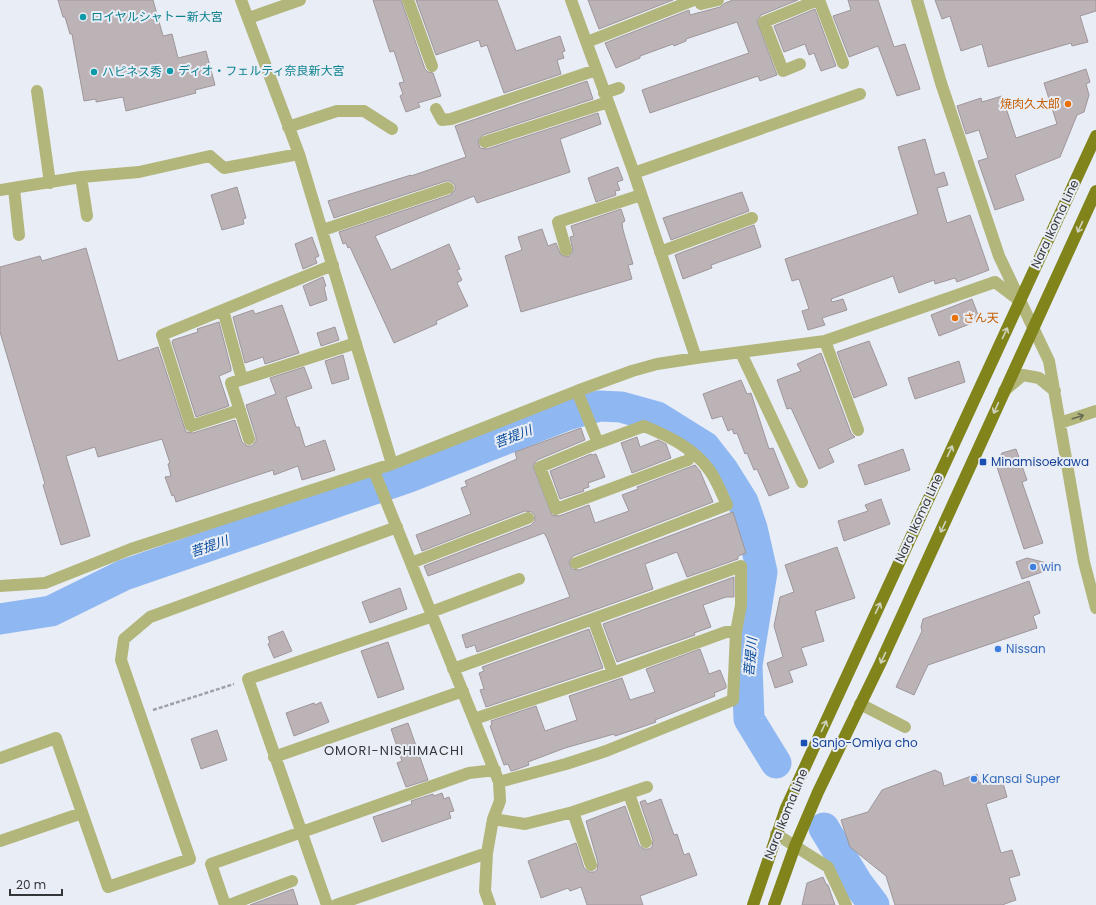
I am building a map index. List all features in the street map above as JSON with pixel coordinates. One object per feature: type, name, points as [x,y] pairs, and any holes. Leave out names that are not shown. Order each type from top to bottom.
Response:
[{"type":"main road","name":"Nara Ikoma Line","points":[[753,905],[776,834],[798,783],[1096,136]]},
{"type":"main road","name":"Nara Ikoma Line","points":[[774,905],[795,846],[818,792],[1095,196]]},
{"type":"street","points":[[242,0],[299,154],[392,464]]},
{"type":"street","points":[[249,18],[300,0]]},
{"type":"street","points":[[408,0],[432,66]]},
{"type":"street","points":[[571,0],[634,173],[696,358]]},
{"type":"street","points":[[587,42],[694,0]]},
{"type":"street","points":[[700,0],[701,4],[718,0]]},
{"type":"street","points":[[800,64],[783,71],[764,22],[818,0],[843,63]]},
{"type":"street","points":[[916,0],[941,83],[997,249],[1020,301],[1034,325],[1049,360],[1084,562],[1096,608]]},
{"type":"street","points":[[436,109],[442,120],[451,119],[596,70]]},
{"type":"street","points":[[485,142],[606,97],[619,88]]},
{"type":"street","points":[[37,91],[50,183]]},
{"type":"street","points":[[634,173],[860,94]]},
{"type":"street","points":[[288,127],[338,112],[364,111],[392,128]]},
{"type":"street","points":[[0,190],[14,189],[80,177],[176,167],[210,156],[224,168],[299,154]]},
{"type":"street","points":[[80,177],[87,216]]},
{"type":"street","points":[[323,230],[448,188]]},
{"type":"street","points":[[14,189],[19,235]]},
{"type":"street","points":[[566,250],[558,222],[641,195]]},
{"type":"street","points":[[660,252],[752,218]]},
{"type":"street","points":[[240,410],[191,426],[162,335],[333,265]]},
{"type":"street","points":[[2,589],[45,582],[131,549],[375,474],[392,464],[578,394],[632,371],[657,364],[825,341],[995,282],[1020,301]]},
{"type":"street","points":[[223,310],[242,379]]},
{"type":"street","points":[[825,341],[858,430]]},
{"type":"street","points":[[249,439],[231,383],[356,343]]},
{"type":"street","points":[[741,353],[802,482]]},
{"type":"street","points":[[1004,391],[1024,375],[1039,378],[1054,391]]},
{"type":"street","points":[[578,394],[598,443]]},
{"type":"street","points":[[1060,423],[1096,412]]},
{"type":"street","points":[[576,563],[727,505],[710,471],[693,453],[672,438],[644,426],[540,467],[556,509],[688,460],[693,453]]},
{"type":"street","points":[[375,474],[499,782],[500,801],[493,819],[487,853],[485,890],[490,905]]},
{"type":"street","points":[[411,563],[528,518]]},
{"type":"street","points":[[0,758],[56,738],[108,887],[190,859],[121,660],[124,639],[150,617],[397,527]]},
{"type":"street","points":[[453,669],[741,566],[741,605],[736,632],[733,700],[606,751],[566,764],[499,782]]},
{"type":"street","points":[[327,905],[300,832],[248,679],[432,614],[519,579]]},
{"type":"street","points":[[594,619],[613,673]]},
{"type":"street","points":[[474,719],[613,673],[726,632],[736,632]]},
{"type":"street","points":[[274,757],[463,691]]},
{"type":"street","points":[[860,704],[905,726]]},
{"type":"street","points":[[226,905],[211,864],[469,773],[495,770]]},
{"type":"street","points":[[493,819],[525,824],[573,812],[647,787]]},
{"type":"street","points":[[629,794],[646,842]]},
{"type":"street","points":[[573,812],[591,865]]},
{"type":"street","points":[[0,841],[82,813]]},
{"type":"street","points":[[776,834],[828,868],[846,905]]},
{"type":"street","points":[[336,905],[487,853]]},
{"type":"street","points":[[229,905],[292,881]]},
{"type":"path","points":[[140,714],[248,679]]},
{"type":"building","points":[[58,0],[153,0],[163,36],[172,34],[178,58],[206,51],[215,85],[195,90],[196,93],[126,111],[123,97],[96,102],[96,99],[84,101],[72,34],[70,34],[65,17],[63,17]]},
{"type":"building","points":[[373,0],[401,0],[425,69],[428,72],[433,73],[441,96],[418,103],[420,107],[406,112],[400,96],[403,94],[399,83],[404,82],[394,51],[390,52]]},
{"type":"building","points":[[416,0],[497,0],[516,51],[560,36],[565,51],[562,52],[564,58],[557,60],[561,74],[504,93],[487,45],[481,47],[479,40],[436,55]]},
{"type":"building","points":[[588,0],[673,0],[599,29]]},
{"type":"building","points":[[733,0],[798,0],[761,15],[757,21],[777,75],[760,81],[758,76],[650,113],[642,90],[749,53],[737,22],[686,39],[686,41],[674,46],[673,44],[640,56],[640,58],[616,68],[605,43],[689,10],[690,15],[720,7]]},
{"type":"building","points":[[848,0],[878,0],[894,47],[905,44],[920,89],[897,96],[878,46],[849,57],[833,16],[851,10]]},
{"type":"building","points":[[935,0],[1096,0],[1096,11],[1080,16],[1088,42],[1072,46],[1071,43],[988,67],[982,44],[961,51],[950,16],[942,19]]},
{"type":"building","points":[[815,9],[836,66],[821,71],[814,53],[809,55],[805,44],[784,52],[774,26]]},
{"type":"building","points":[[1086,69],[1090,82],[1086,84],[1089,95],[1084,112],[1077,115],[1060,157],[1015,175],[1024,200],[995,210],[978,161],[988,158],[979,130],[966,134],[957,106],[981,98],[982,102],[1002,96],[1016,138],[1057,124],[1044,83]]},
{"type":"building","points":[[587,81],[593,99],[483,135],[478,141],[480,148],[487,149],[598,113],[601,124],[560,139],[570,172],[477,203],[474,196],[375,236],[391,270],[449,244],[460,269],[457,270],[462,280],[457,283],[468,306],[436,321],[437,324],[394,343],[350,247],[348,248],[346,243],[343,244],[339,232],[450,195],[455,190],[455,185],[450,181],[446,181],[334,218],[328,201],[411,176],[466,157],[455,126]]},
{"type":"building","points":[[925,139],[935,175],[944,172],[948,185],[937,188],[947,223],[970,215],[989,270],[957,282],[955,278],[935,284],[934,280],[899,293],[893,276],[831,299],[832,302],[843,299],[847,310],[822,318],[825,325],[808,330],[802,311],[809,309],[799,279],[792,281],[785,259],[918,214],[898,147]]},
{"type":"building","points":[[618,167],[623,180],[617,182],[620,190],[615,191],[616,195],[596,202],[588,178]]},
{"type":"building","points":[[237,187],[246,218],[243,219],[244,224],[222,230],[211,195]]},
{"type":"building","points":[[742,192],[749,211],[671,240],[663,218]]},
{"type":"building","points":[[621,209],[625,221],[622,223],[623,230],[633,264],[628,265],[632,279],[521,312],[505,256],[522,250],[518,237],[542,229],[548,246],[556,243],[561,255],[568,257],[573,251],[570,237],[574,236],[571,226]]},
{"type":"building","points":[[754,225],[761,247],[711,265],[712,268],[683,279],[675,255]]},
{"type":"building","points":[[312,237],[319,256],[315,258],[317,263],[303,269],[295,244]]},
{"type":"building","points":[[86,248],[118,361],[158,347],[186,432],[193,433],[235,420],[242,442],[247,446],[252,446],[256,441],[256,437],[246,405],[276,394],[270,378],[304,367],[312,388],[286,397],[296,427],[299,427],[305,447],[325,440],[335,470],[302,480],[298,466],[274,475],[273,470],[176,502],[174,495],[172,496],[165,477],[171,476],[168,464],[170,463],[162,439],[98,457],[95,447],[66,456],[90,536],[61,545],[43,485],[45,484],[0,332],[0,267],[40,256],[42,261]]},
{"type":"building","points":[[323,277],[326,286],[324,287],[327,300],[310,306],[303,286]]},
{"type":"building","name":"さん天","points":[[972,299],[980,320],[939,336],[931,315]]},
{"type":"building","points":[[282,305],[299,353],[265,364],[263,357],[245,363],[233,317],[253,310],[255,314]]},
{"type":"building","points":[[219,322],[231,368],[231,371],[219,376],[229,406],[196,417],[172,342],[173,340],[198,332],[197,329]]},
{"type":"building","points":[[335,327],[339,340],[321,346],[317,333]]},
{"type":"building","points":[[869,341],[887,385],[854,398],[837,352]]},
{"type":"building","points":[[821,353],[851,433],[855,437],[828,449],[834,462],[819,469],[791,408],[787,409],[777,380],[801,371],[797,364]]},
{"type":"building","points":[[343,355],[349,379],[332,384],[325,361]]},
{"type":"building","points":[[959,361],[965,382],[915,399],[908,378]]},
{"type":"building","points":[[741,380],[747,394],[751,393],[769,449],[773,448],[789,488],[769,496],[757,469],[754,470],[747,453],[745,454],[737,433],[734,434],[732,429],[728,431],[722,416],[712,419],[703,394]]},
{"type":"building","points":[[581,428],[585,440],[537,460],[533,466],[552,515],[559,516],[589,505],[595,523],[629,511],[622,495],[638,489],[637,487],[695,465],[700,471],[713,502],[573,556],[569,562],[572,569],[579,570],[733,512],[746,553],[738,556],[738,559],[687,577],[677,552],[645,564],[653,589],[477,652],[475,645],[466,648],[462,635],[570,597],[547,538],[544,533],[428,576],[424,566],[531,525],[534,522],[535,516],[532,512],[525,511],[422,551],[416,535],[471,514],[461,488],[467,486],[465,481],[517,459],[515,452]]},
{"type":"building","points":[[637,437],[640,447],[658,440],[666,444],[671,458],[632,473],[621,443]]},
{"type":"building","points":[[903,449],[910,470],[865,485],[858,465]]},
{"type":"building","points":[[1016,449],[1027,480],[1022,482],[1043,543],[1024,549],[996,464],[1002,453]]},
{"type":"building","points":[[591,454],[596,454],[605,477],[588,483],[589,487],[583,489],[584,491],[560,499],[550,471]]},
{"type":"building","points":[[881,499],[890,524],[844,541],[838,521],[868,511],[865,505]]},
{"type":"building","points":[[837,547],[855,598],[815,611],[824,641],[801,648],[807,665],[789,671],[793,682],[775,688],[767,663],[783,657],[774,626],[780,597],[794,592],[785,565]]},
{"type":"building","name":"win","points":[[1027,558],[1059,566],[1022,579],[1016,562]]},
{"type":"building","points":[[734,577],[734,597],[726,597],[703,605],[711,627],[694,633],[695,635],[617,662],[603,624]]},
{"type":"building","points":[[1029,581],[1040,613],[1033,616],[1037,628],[928,665],[914,695],[896,687],[922,631],[921,627],[923,619]]},
{"type":"building","points":[[400,588],[407,609],[370,623],[362,602]]},
{"type":"building","points":[[589,629],[603,668],[486,707],[480,690],[484,689],[479,673],[484,671],[482,667]]},
{"type":"building","points":[[283,631],[292,651],[274,658],[268,644],[270,643],[268,637]]},
{"type":"building","points":[[388,642],[404,689],[378,698],[361,651]]},
{"type":"building","points":[[700,649],[709,674],[720,670],[726,685],[726,688],[714,693],[715,696],[655,720],[656,722],[615,736],[614,734],[565,748],[528,762],[529,765],[515,770],[511,771],[508,764],[504,765],[490,726],[492,725],[491,721],[536,706],[545,731],[577,720],[569,696],[622,678],[630,700],[655,692],[646,669]]},
{"type":"building","points":[[321,702],[329,722],[294,736],[286,713]]},
{"type":"building","points":[[408,723],[428,780],[406,787],[397,763],[402,761],[391,729]]},
{"type":"building","points":[[217,730],[227,760],[201,769],[191,739]]},
{"type":"building","points":[[935,770],[941,773],[944,786],[977,774],[979,783],[1001,776],[1007,797],[986,804],[1001,853],[1012,850],[1020,875],[1009,878],[1016,900],[1002,905],[895,905],[886,876],[850,847],[841,820],[868,812],[882,790]]},
{"type":"building","points":[[442,793],[444,799],[449,797],[454,811],[449,812],[451,818],[382,842],[373,817],[412,804],[411,801],[433,794],[434,796]]},
{"type":"building","points":[[661,799],[674,835],[677,834],[684,855],[689,853],[697,875],[640,896],[643,905],[587,905],[581,887],[570,891],[568,888],[541,898],[528,861],[576,843],[584,868],[589,872],[594,872],[597,870],[598,863],[586,821],[625,806],[639,845],[644,849],[649,849],[652,847],[653,840],[640,802],[645,800],[647,804]]},
{"type":"building","points":[[823,877],[828,885],[835,905],[802,905],[807,883]]},
{"type":"building","points":[[293,889],[298,905],[250,905]]},
{"type":"waterway","name":"菩提川","points":[[0,619],[51,611],[124,575],[409,477],[567,415],[599,406],[621,407],[657,417],[705,447],[723,470],[743,502],[752,528],[762,572],[747,665],[749,719],[776,763]]},
{"type":"waterway","name":"菩提川","points":[[824,828],[858,884],[874,905]]},
{"type":"place","name":"ロイヤルシャトー新大宮","points":[[83,17]]},
{"type":"place","name":"ディオ・フェルティ奈良新大宮","points":[[170,71]]},
{"type":"place","name":"ハピネス秀","points":[[94,72]]},
{"type":"place","name":"焼肉久太郎","points":[[1068,104]]},
{"type":"place","name":"さん天","points":[[955,318]]},
{"type":"place","name":"Minamisoekawa","points":[[983,462]]},
{"type":"place","name":"win","points":[[1033,567]]},
{"type":"place","name":"Nissan","points":[[998,649]]},
{"type":"place","name":"Sanjo-Omiya cho","points":[[804,743]]},
{"type":"place","name":"Kansai Super","points":[[974,779]]},
{"type":"district","name":"OMORI-NISHIMACHI","points":[[394,750]]}]
